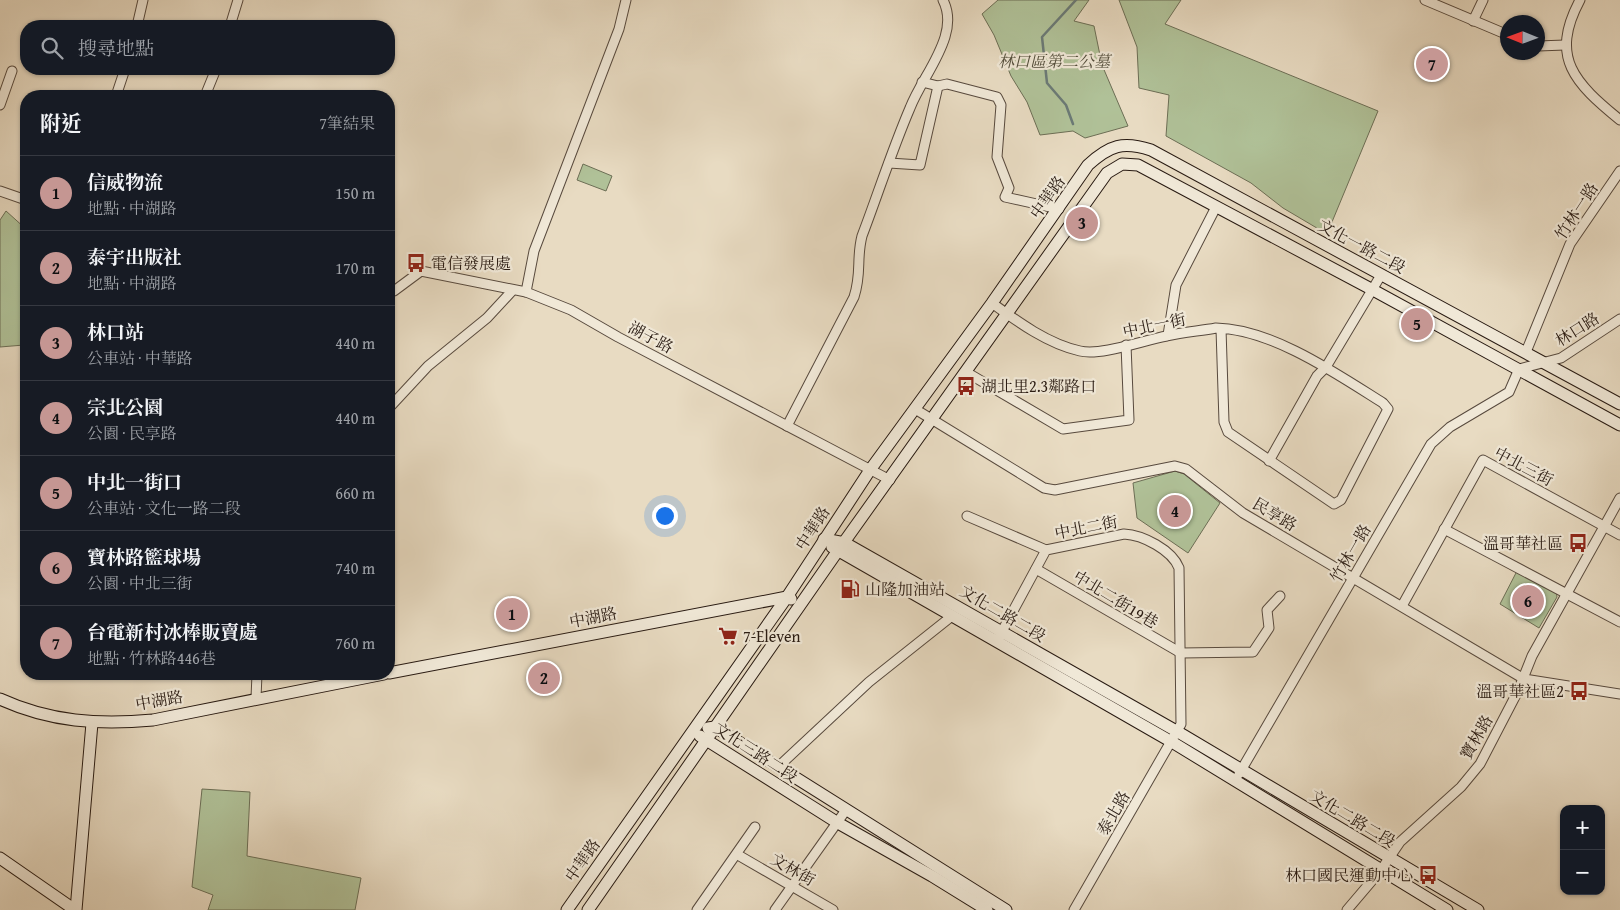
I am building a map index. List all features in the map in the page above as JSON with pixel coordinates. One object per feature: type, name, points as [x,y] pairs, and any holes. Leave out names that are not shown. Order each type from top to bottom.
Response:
[{"type":"street","points":[[138,20],[143,0]]},
{"type":"street","points":[[232,20],[238,0]]},
{"type":"street","points":[[526,292],[534,251],[619,29],[626,0]]},
{"type":"street","points":[[787,426],[854,297],[860,281],[859,249],[862,236],[910,108],[922,82],[931,71],[945,37],[949,22],[943,0]]},
{"type":"street","points":[[1425,0],[1500,32]]},
{"type":"street","points":[[1473,20],[1483,0]]},
{"type":"street","points":[[1580,0],[1567,30],[1565,45],[1568,59],[1580,83],[1620,120]]},
{"type":"street","points":[[1545,46],[1565,45]]},
{"type":"street","points":[[0,105],[12,71]]},
{"type":"street","points":[[118,90],[123,75]]},
{"type":"street","points":[[207,90],[214,75]]},
{"type":"street","points":[[922,82],[938,86],[947,84],[997,97],[1001,105],[997,157],[1009,188],[1005,197],[1059,209]]},
{"type":"street","points":[[889,163],[920,165],[938,86]]},
{"type":"street","name":"文化一路二段","points":[[1088,165],[1100,154],[1116,146],[1134,144],[1151,150],[1620,404]]},
{"type":"street","name":"文化一路二段","points":[[1107,173],[1122,164],[1138,165],[1373,290],[1620,425]]},
{"type":"street","name":"中華路","points":[[566,910],[787,597],[870,470],[992,303],[1088,165]]},
{"type":"street","name":"竹林一路","points":[[1526,352],[1570,244],[1620,171]]},
{"type":"street","name":"中華路","points":[[588,910],[837,552],[1008,315],[1107,173]]},
{"type":"street","points":[[0,191],[20,198]]},
{"type":"street","points":[[1168,335],[1176,285],[1216,207]]},
{"type":"street","name":"湖子路","points":[[395,290],[420,271],[512,291],[526,292],[571,310],[618,337],[890,480]]},
{"type":"street","points":[[1221,328],[1224,422],[1228,432],[1269,461],[1317,376],[1326,367],[1381,274]]},
{"type":"street","points":[[395,402],[428,366],[487,318],[512,291]]},
{"type":"street","name":"中北一街","points":[[992,303],[1008,315],[1044,336],[1082,352],[1126,345],[1168,335],[1221,328],[1252,333],[1326,367],[1383,403],[1388,409],[1341,500],[1334,504],[1269,461]]},
{"type":"street","name":"林口路","points":[[1520,370],[1561,358],[1620,319]]},
{"type":"street","points":[[966,372],[1063,429],[1129,420],[1126,345]]},
{"type":"street","points":[[1520,370],[1526,352]]},
{"type":"street","name":"竹林一路","points":[[1236,781],[1431,444],[1450,427],[1509,392],[1520,370]]},
{"type":"street","name":"民享路","points":[[916,409],[1044,488],[1055,490],[1175,466],[1186,469],[1243,513],[1524,679],[1620,694]]},
{"type":"street","name":"中北三街","points":[[1402,606],[1483,460],[1620,535]]},
{"type":"street","name":"寶林路","points":[[1347,910],[1382,870],[1400,842],[1461,787],[1480,764],[1524,679],[1532,656],[1620,498]]},
{"type":"street","points":[[967,516],[1046,550]]},
{"type":"street","points":[[1444,529],[1620,622]]},
{"type":"street","name":"中北二街","points":[[997,642],[1046,550],[1124,534],[1133,534],[1176,559],[1179,568],[1181,724],[1178,732]]},
{"type":"street","name":"文化二路二段","points":[[824,539],[845,542],[1003,631],[1242,769],[1478,910]]},
{"type":"street","name":"文化二路二段","points":[[824,539],[837,552],[1172,742],[1447,910]]},
{"type":"street","name":"中北二街19巷","points":[[1036,569],[1181,653]]},
{"type":"street","points":[[1181,653],[1253,652],[1269,628],[1267,610],[1280,596]]},
{"type":"street","points":[[787,597],[801,604]]},
{"type":"street","name":"中湖路","points":[[395,672],[787,597]]},
{"type":"street","points":[[778,767],[869,682],[952,616]]},
{"type":"street","points":[[256,698],[257,680]]},
{"type":"street","name":"中湖路","points":[[0,699],[39,713],[92,723],[153,720],[352,680]]},
{"type":"street","points":[[0,858],[75,910],[92,723]]},
{"type":"street","name":"文化三路二段","points":[[694,729],[715,727],[1006,910]]},
{"type":"street","name":"文化三路二段","points":[[694,729],[706,741],[838,823],[987,910]]},
{"type":"street","name":"泰北路","points":[[1074,910],[1178,732]]},
{"type":"street","points":[[775,910],[794,886],[846,810]]},
{"type":"street","points":[[697,910],[738,855],[756,827]]},
{"type":"street","name":"文林街","points":[[738,855],[833,910]]},
{"type":"green space","name":"林口區第二公墓","points":[[998,0],[1089,0],[1074,21],[1094,26],[1102,65],[1128,126],[1085,138],[1073,131],[1040,135],[1027,102],[1011,76],[994,35],[982,14]]},
{"type":"green space","points":[[1119,0],[1181,0],[1165,24],[1378,111],[1327,234],[1283,208],[1251,183],[1166,136],[1169,95],[1139,88],[1137,47]]},
{"type":"green space","points":[[583,164],[612,176],[606,191],[577,180]]},
{"type":"green space","points":[[6,211],[20,224],[20,345],[0,347],[0,220]]},
{"type":"green space","points":[[1175,471],[1184,474],[1220,503],[1188,553],[1137,518],[1133,483]]},
{"type":"green space","points":[[1518,569],[1556,590],[1557,597],[1539,628],[1500,604]]},
{"type":"green space","points":[[202,789],[250,792],[247,856],[361,878],[355,910],[208,910],[213,895],[192,887]]},
{"type":"waterway","points":[[1073,124],[1066,105],[1047,83],[1042,37],[1076,0]]},
{"type":"place","name":"台電新村冰棒販賣處","points":[[1432,64]]},
{"type":"place","name":"林口站","points":[[1082,223]]},
{"type":"place","name":"電信發展處","points":[[416,263]]},
{"type":"place","name":"中北一街口","points":[[1417,324]]},
{"type":"place","name":"湖北里2.3鄰路口","points":[[966,386]]},
{"type":"place","name":"宗北公園","points":[[1175,511]]},
{"type":"place","name":"溫哥華社區","points":[[1578,543]]},
{"type":"place","name":"山隆加油站","points":[[850,589]]},
{"type":"place","name":"寶林路籃球場","points":[[1528,601]]},
{"type":"place","name":"信威物流","points":[[512,614]]},
{"type":"place","name":"7-Eleven","points":[[728,636]]},
{"type":"place","name":"泰宇出版社","points":[[544,678]]},
{"type":"place","name":"溫哥華社區2","points":[[1579,691]]},
{"type":"place","name":"林口國民運動中心","points":[[1428,875]]}]
